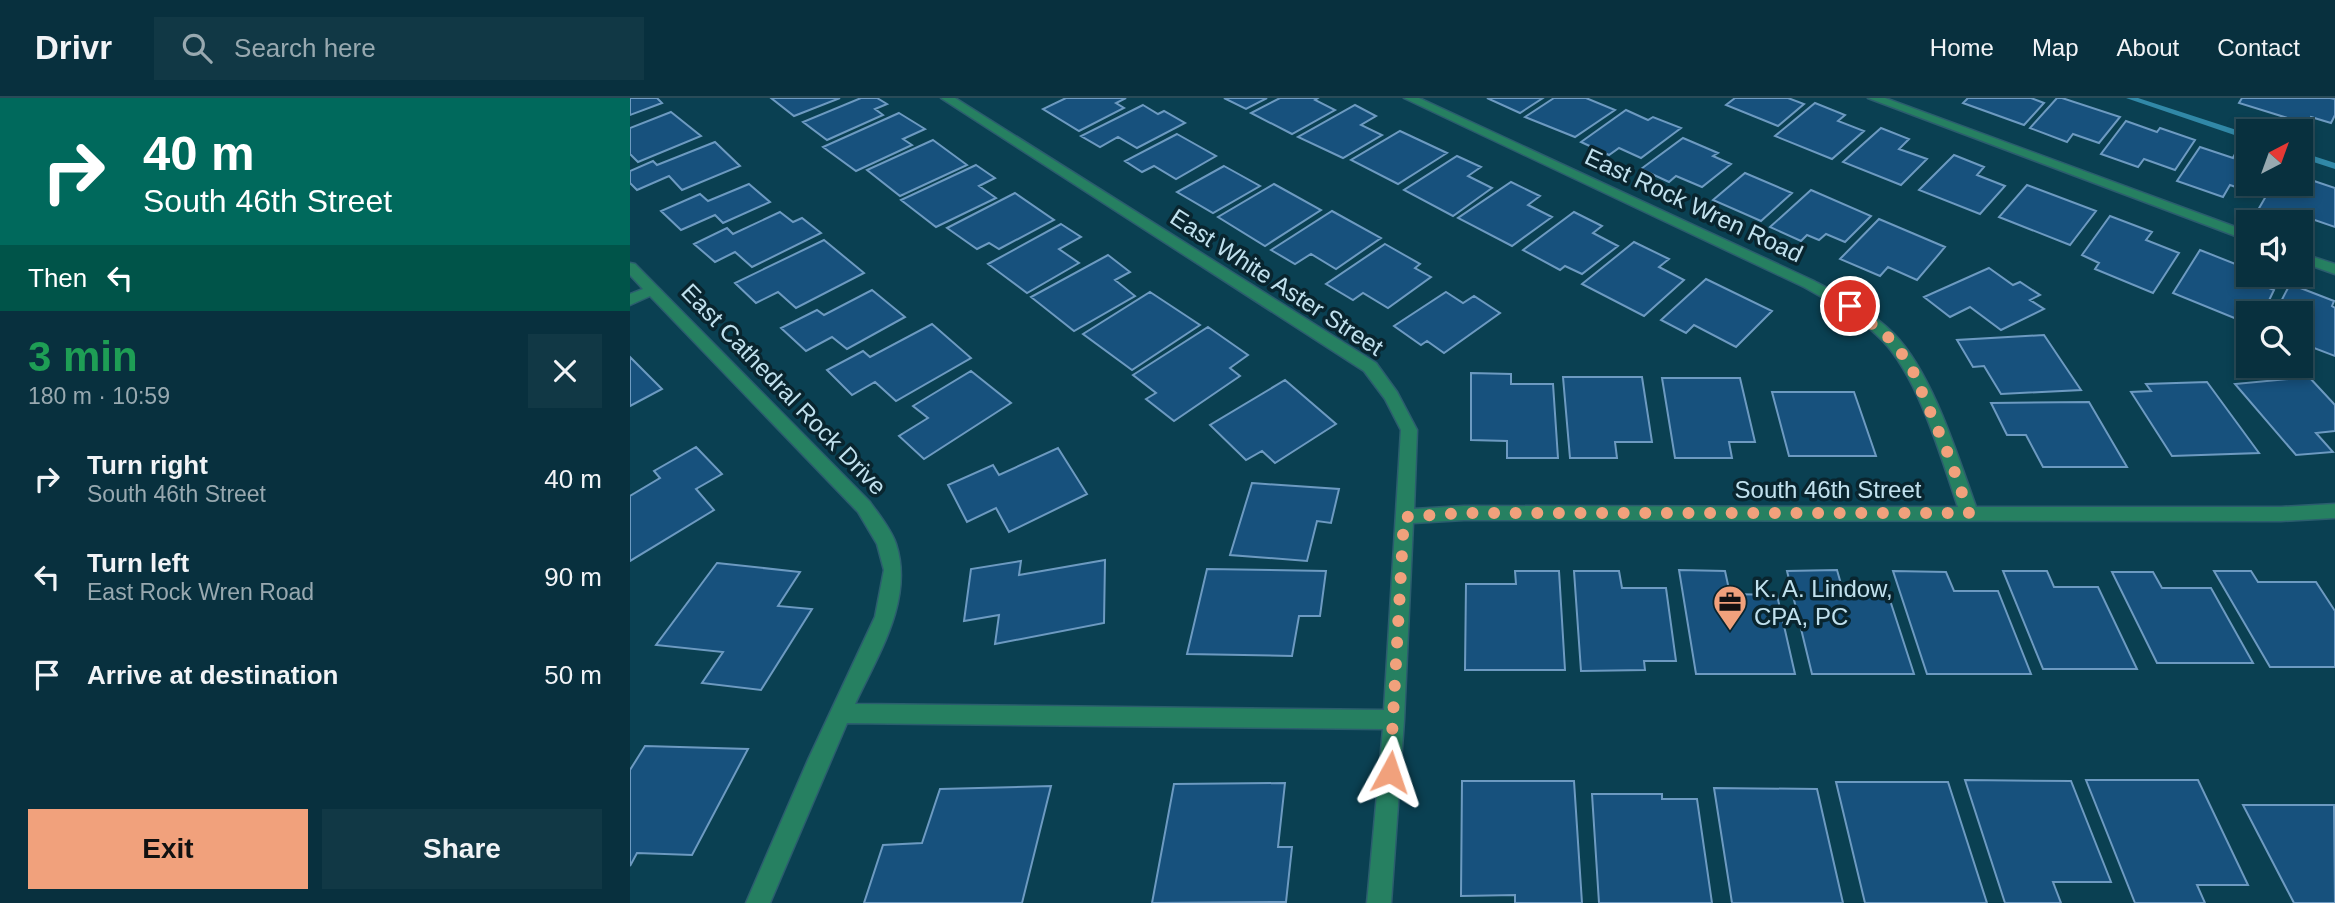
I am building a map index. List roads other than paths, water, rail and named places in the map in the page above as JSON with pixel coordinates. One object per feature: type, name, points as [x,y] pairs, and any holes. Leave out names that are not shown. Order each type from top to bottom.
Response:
[{"type":"street","name":"East White Aster Street","points":[[947,98],[1370,367],[1409,430],[1394,720],[1379,903]]},
{"type":"street","name":"East Rock Wren Road","points":[[1410,98],[1850,306],[1888,337],[1910,364],[1949,456],[1969,513]]},
{"type":"street","points":[[1874,98],[2236,232]]},
{"type":"street","points":[[2313,261],[2335,269]]},
{"type":"street","name":"East Cathedral Rock Drive","points":[[630,267],[864,507],[886,542],[893,570],[885,617],[843,713],[816,766],[758,903]]},
{"type":"street","points":[[630,300],[652,290]]},
{"type":"street","name":"South 46th Street","points":[[1404,517],[1464,513],[2281,514],[2335,511]]},
{"type":"street","points":[[843,713],[1394,720]]},
{"type":"waterway","points":[[2130,98],[2236,133]]},
{"type":"waterway","points":[[2314,159],[2335,166]]},
{"type":"place","name":"K. A. Lindow, CPA, PC","points":[[1730,632]]}]
